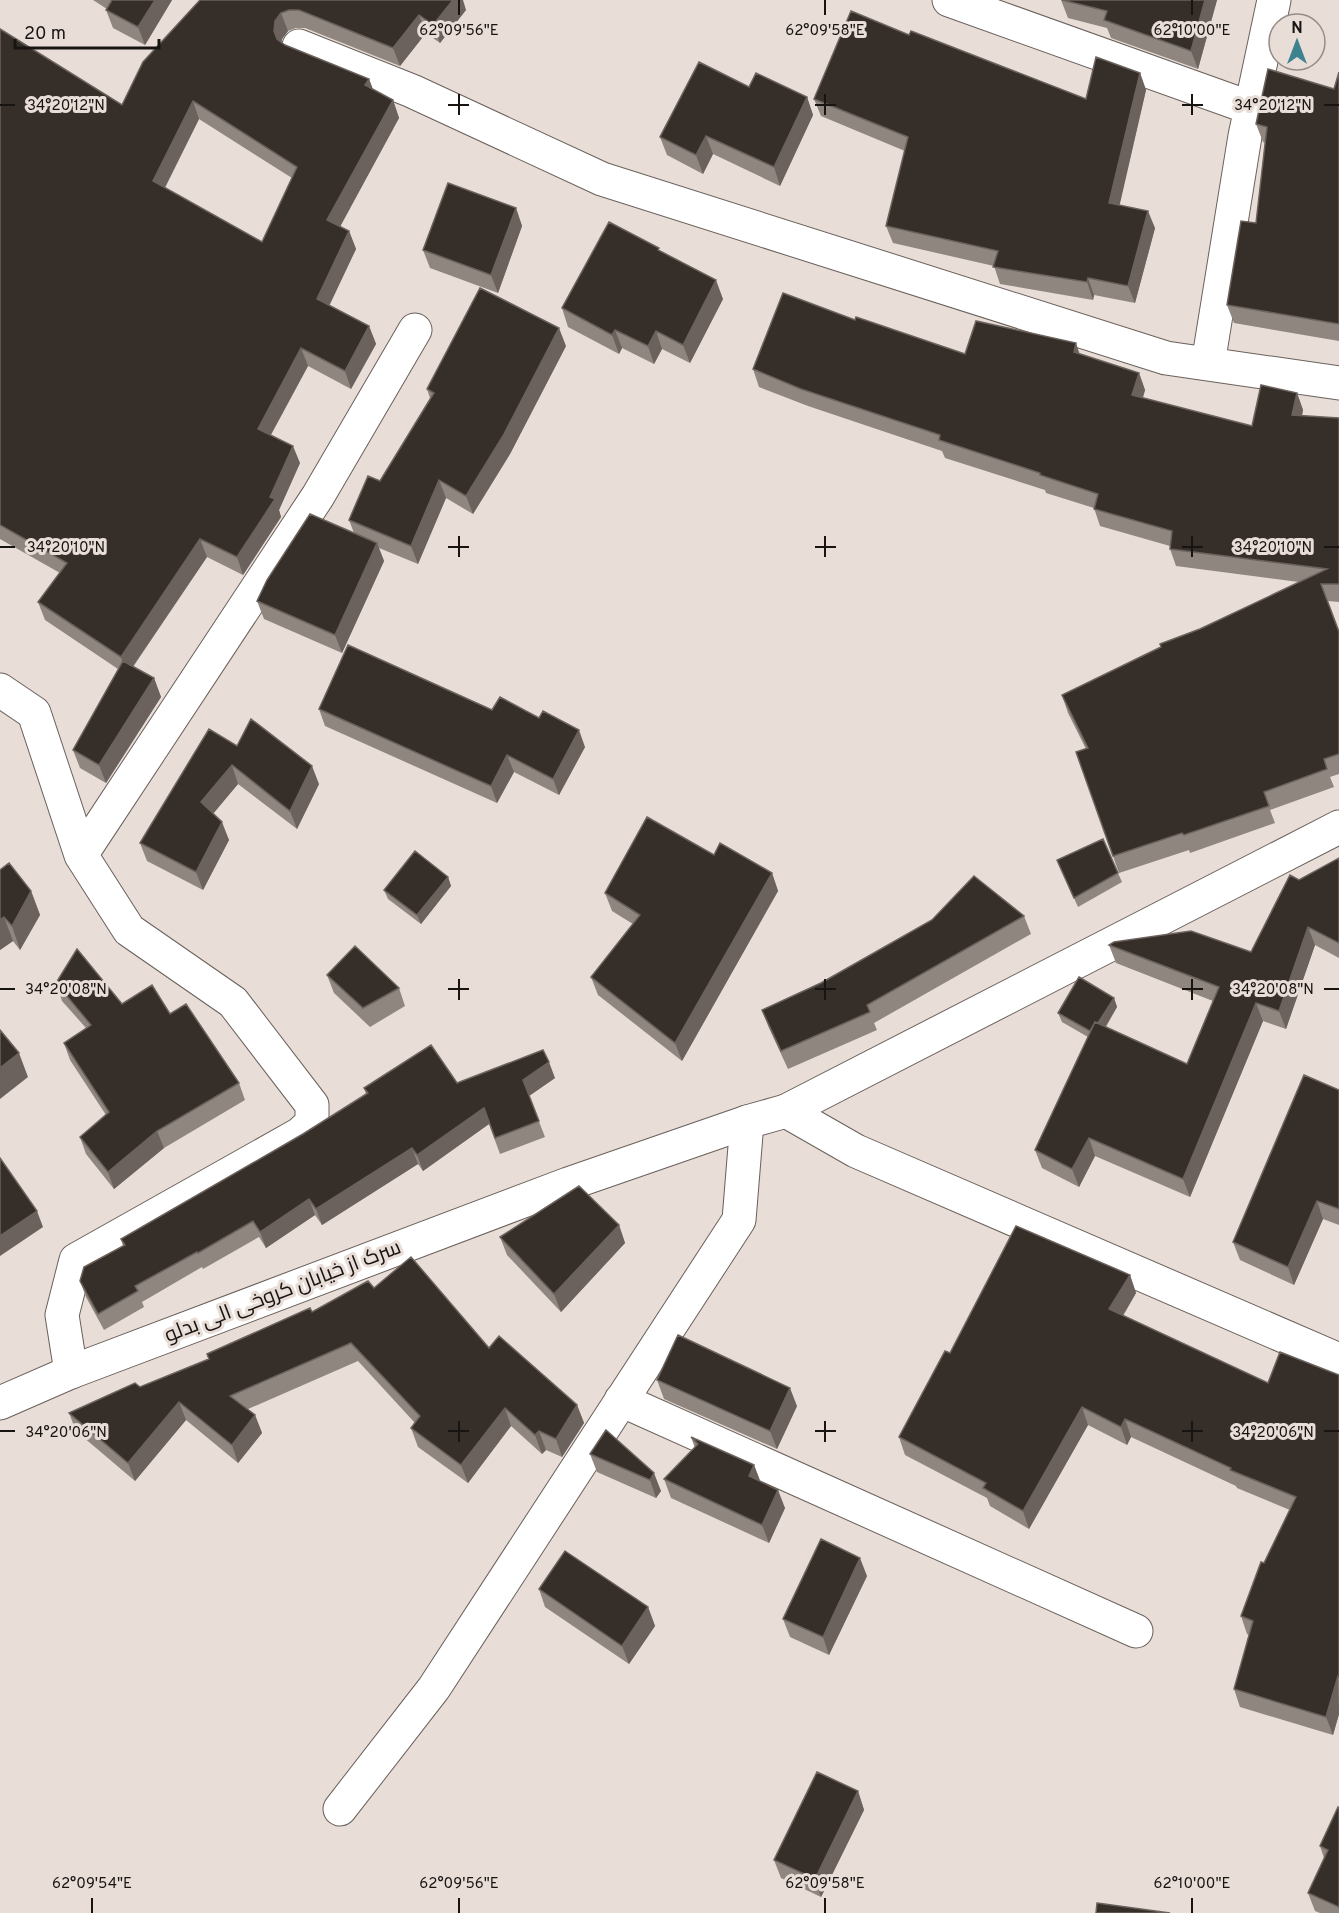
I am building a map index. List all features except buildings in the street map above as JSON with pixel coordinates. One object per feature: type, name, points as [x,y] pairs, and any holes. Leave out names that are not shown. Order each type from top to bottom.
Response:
[{"type":"street","points":[[949,0],[1251,108]]},
{"type":"street","points":[[1208,364],[1251,108],[1274,0]]},
{"type":"street","points":[[299,46],[412,91],[602,179],[1166,358],[1339,383]]},
{"type":"street","points":[[81,855],[318,496],[415,330]]},
{"type":"street","points":[[0,690],[34,713],[81,855],[129,930],[233,1002],[312,1105],[312,1123],[300,1134],[76,1260],[62,1315],[71,1372]]},
{"type":"street","name":"سرک از خیابان کروخی الی بدلو","points":[[0,1403],[71,1372],[568,1184],[747,1122],[786,1112],[1339,827]]},
{"type":"street","points":[[786,1112],[856,1151],[1339,1360]]},
{"type":"street","points":[[340,1809],[434,1688],[739,1220],[747,1122]]},
{"type":"street","points":[[621,1400],[1136,1631]]}]
